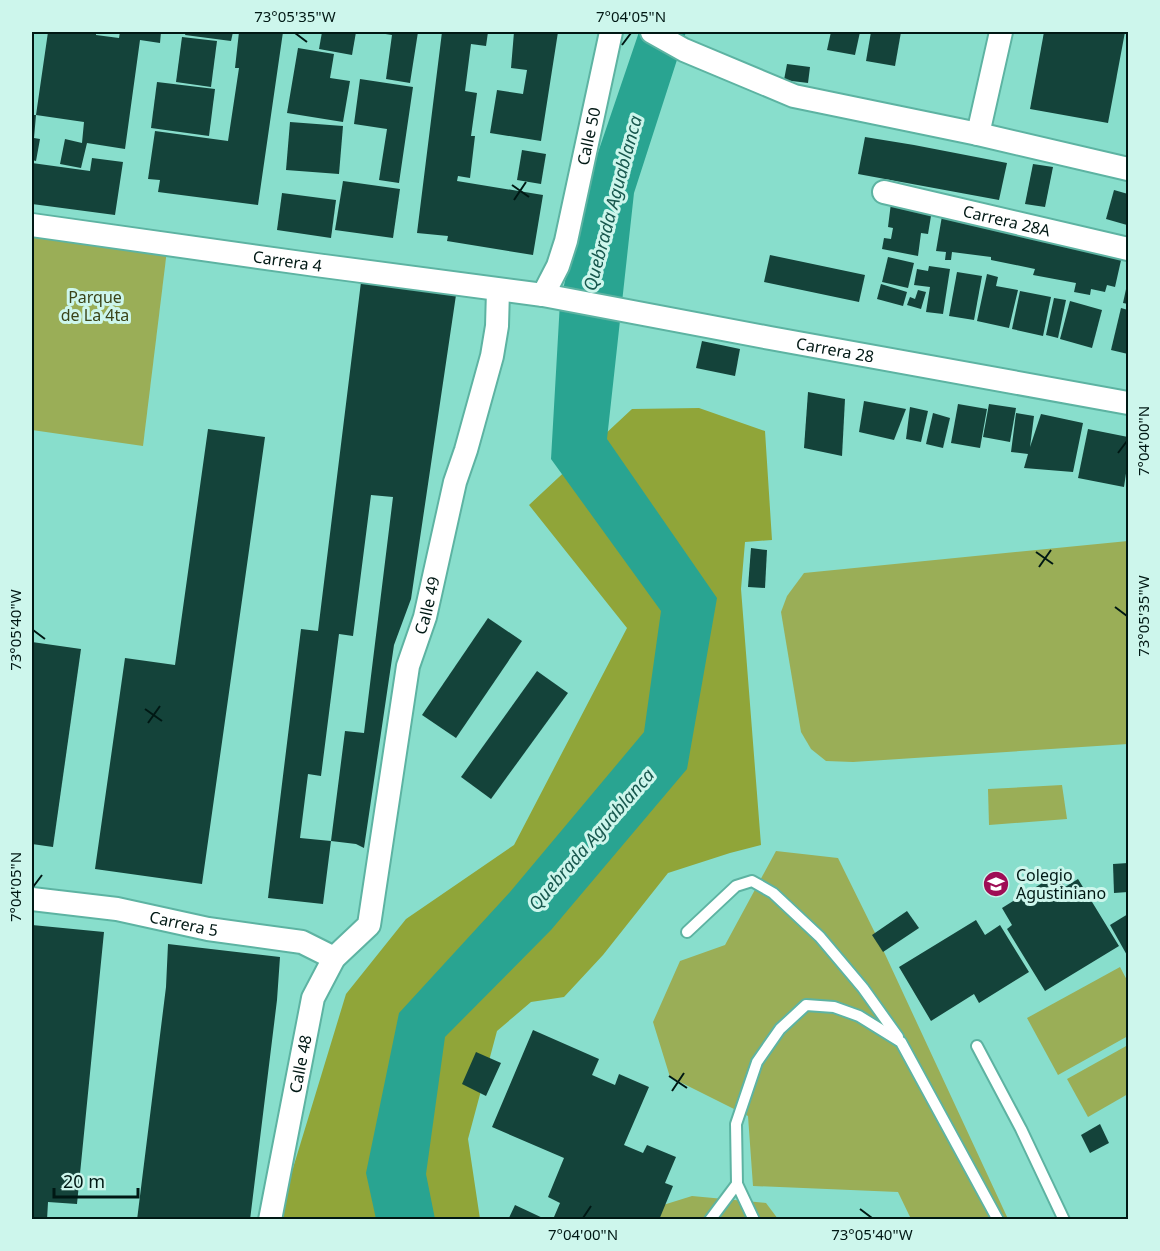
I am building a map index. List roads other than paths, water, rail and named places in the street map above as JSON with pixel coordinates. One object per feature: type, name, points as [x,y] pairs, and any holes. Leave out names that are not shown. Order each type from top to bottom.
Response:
[{"type":"street","name":"Calle 50","points":[[550,296],[566,241],[611,32]]},
{"type":"street","points":[[652,32],[684,50],[794,96],[978,134],[1128,169]]},
{"type":"street","points":[[978,134],[1001,32]]},
{"type":"street","name":"Carrera 28A","points":[[884,192],[1128,249]]},
{"type":"street","name":"Carrera 4","points":[[32,225],[550,296]]},
{"type":"street","name":"Calle 49","points":[[369,925],[408,666],[425,617],[455,482],[492,356],[497,326],[498,290]]},
{"type":"street","name":"Carrera 28","points":[[550,296],[1128,404]]},
{"type":"street","name":"Carrera 5","points":[[32,900],[117,909],[208,929],[302,942],[334,958]]},
{"type":"street","name":"Calle 48","points":[[270,1220],[314,998],[334,958],[369,925]]},
{"type":"lane","points":[[687,932],[736,886],[752,881],[773,893],[820,937],[863,988],[901,1042],[998,1220]]},
{"type":"lane","points":[[754,1220],[737,1184],[736,1124],[757,1062],[780,1029],[806,1005],[834,1007],[859,1016],[901,1042]]},
{"type":"lane","points":[[977,1046],[1064,1220]]},
{"type":"lane","points":[[710,1220],[737,1184]]},
{"type":"water","name":"Quebrada Aguablanca","points":[[639,32],[686,32],[634,193],[607,439],[717,598],[687,769],[551,930],[445,1037],[426,1174],[435,1219],[376,1219],[366,1173],[399,1013],[510,892],[644,732],[661,611],[551,459],[560,302],[590,176]]},
{"type":"place","name":"Colegio Agustiniano","points":[[996,884]]},
{"type":"park label","name":"Parque de La 4ta","points":[[95,306]]}]
